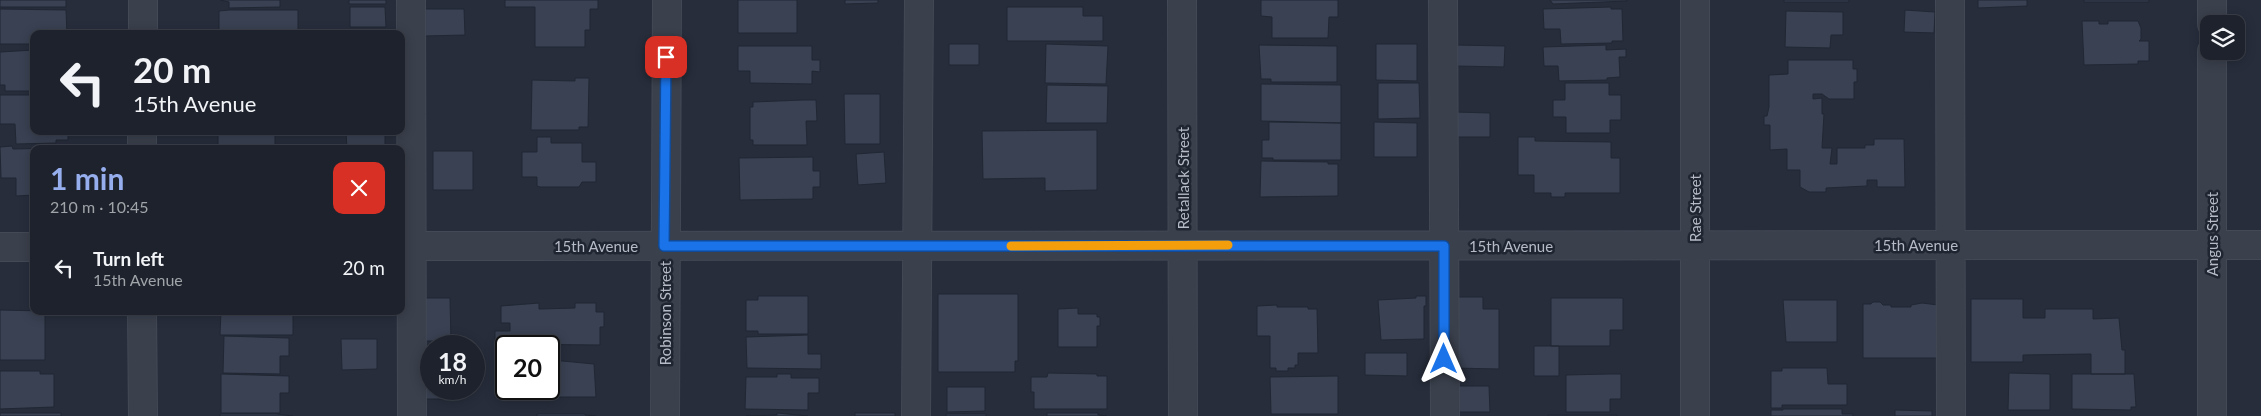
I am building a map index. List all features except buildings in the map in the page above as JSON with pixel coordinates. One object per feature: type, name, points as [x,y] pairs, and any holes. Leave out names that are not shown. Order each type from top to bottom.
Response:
[{"type":"street","points":[[143,30],[144,0]]},
{"type":"street","points":[[411,0],[407,246],[412,416]]},
{"type":"street","name":"Robinson Street","points":[[665,416],[664,246],[667,0]]},
{"type":"street","points":[[916,416],[919,0]]},
{"type":"street","name":"Retallack Street","points":[[1182,0],[1183,416]]},
{"type":"street","points":[[1443,0],[1445,416]]},
{"type":"street","name":"Rae Street","points":[[1695,0],[1695,416]]},
{"type":"street","points":[[1950,0],[1951,416]]},
{"type":"street","points":[[2212,0],[2212,15]]},
{"type":"street","name":"Angus Street","points":[[2212,60],[2212,416]]},
{"type":"street","name":"15th Avenue","points":[[407,246],[1184,244],[1444,246],[2261,245]]},
{"type":"street","points":[[0,247],[30,247]]},
{"type":"street","points":[[142,315],[143,416]]},
{"type":"slow traffic","points":[[1011,246],[1228,245]]},
{"type":"route","points":[[666,57],[664,246],[1184,244],[1444,246],[1444,359]]}]
